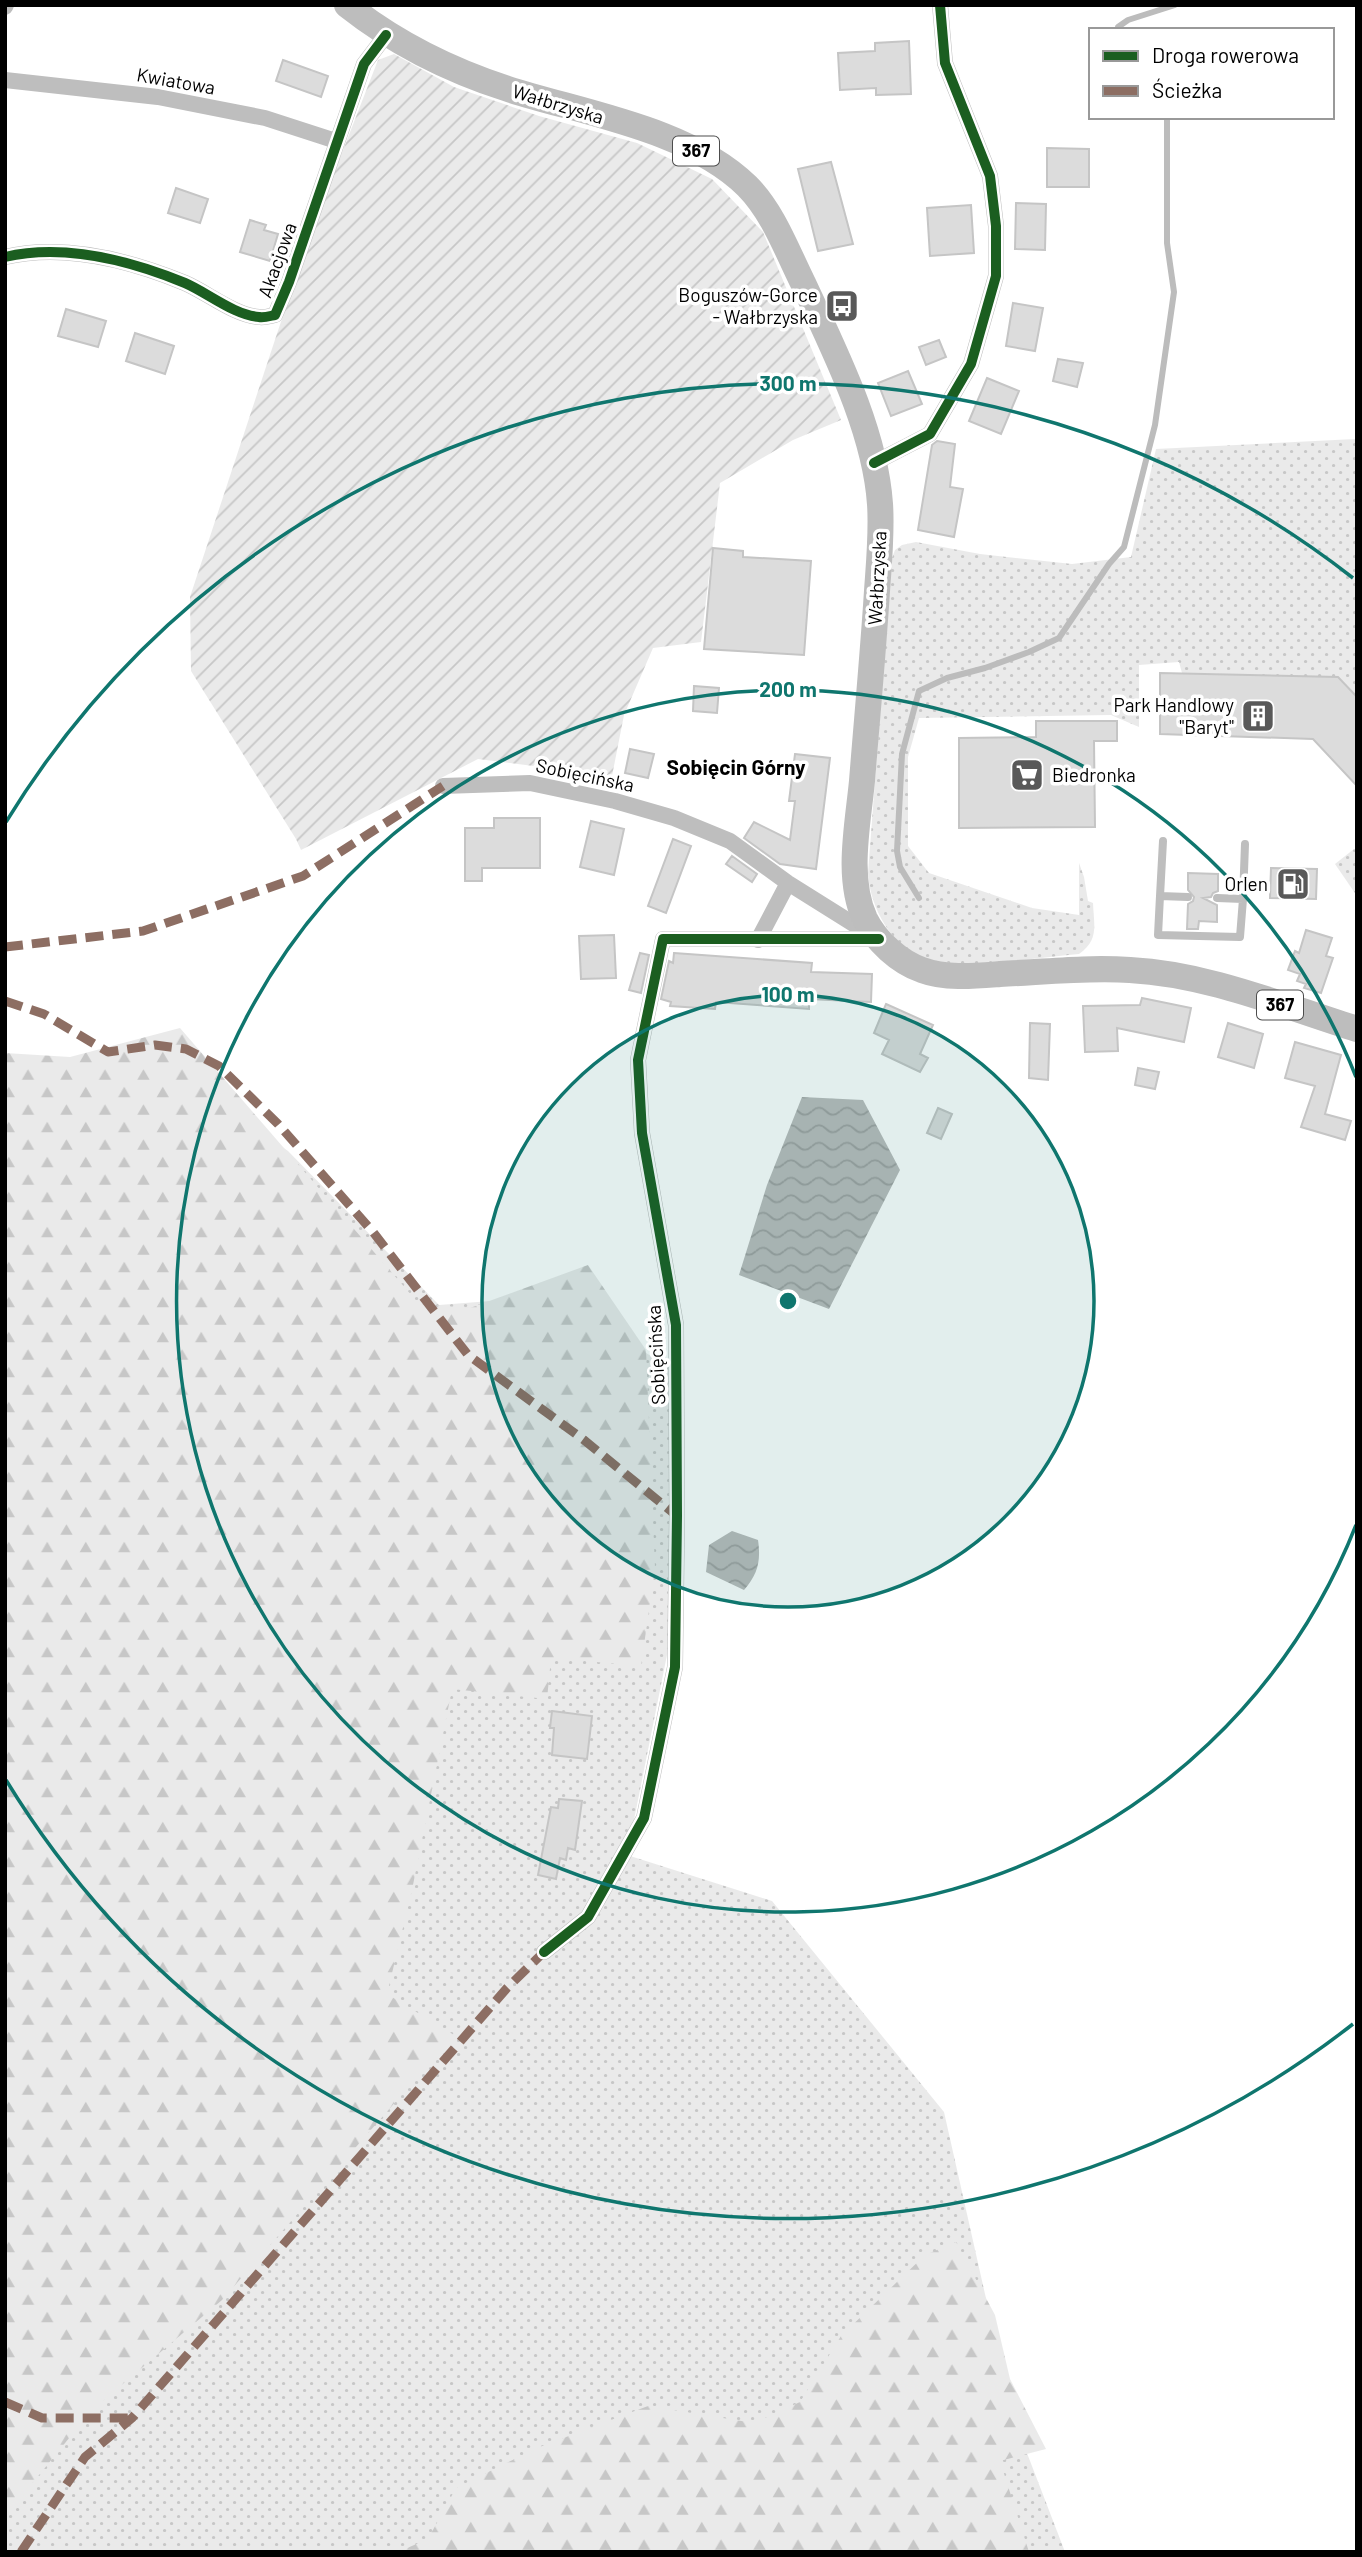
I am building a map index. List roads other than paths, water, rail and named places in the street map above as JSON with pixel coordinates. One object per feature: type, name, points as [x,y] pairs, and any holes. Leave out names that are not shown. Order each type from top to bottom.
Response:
[{"type":"main road","name":"Wałbrzyska","points":[[347,5],[386,35],[440,63],[504,88],[666,137],[714,159],[749,188],[777,229],[822,323],[860,418],[874,463],[880,504],[880,544],[856,850],[857,888],[865,918],[879,939],[896,956],[923,971],[962,976],[1135,970],[1203,981],[1357,1028]]},
{"type":"street","points":[[874,463],[930,434],[971,364],[996,276],[996,226],[990,176],[945,63],[940,5]]},
{"type":"street","name":"Akacjowa","points":[[5,257],[24,252],[90,254],[187,284],[231,307],[260,318],[275,315],[289,282],[364,64],[386,35]]},
{"type":"street","name":"Kwiatowa","points":[[5,80],[158,97],[265,118],[336,141]]},
{"type":"street","name":"Sobięcińska","points":[[443,786],[530,783],[615,800],[674,818],[730,841],[788,883],[879,939]]},
{"type":"street","points":[[758,940],[788,883]]},
{"type":"street","name":"Sobięcińska","points":[[544,1952],[588,1917],[644,1818],[675,1667],[676,1325],[642,1133],[638,1060],[663,939],[879,939]]},
{"type":"lane","points":[[1163,841],[1158,935],[1240,937],[1245,844]]},
{"type":"lane","points":[[1160,896],[1188,897]]},
{"type":"lane","points":[[1217,898],[1243,899]]},
{"type":"water","points":[[802,1097],[863,1100],[900,1170],[829,1309],[739,1275],[767,1185]]},
{"type":"water","points":[[732,1531],[758,1540],[757,1567],[744,1590],[706,1572],[709,1545]]},
{"type":"waterway","points":[[1118,28],[1128,20],[1175,5]]},
{"type":"waterway","points":[[919,898],[900,867],[897,851],[902,754],[919,691],[947,678],[1029,652],[1059,638],[1109,564],[1124,547],[1155,425],[1174,292],[1167,243],[1167,119]]},
{"type":"place","name":"Boguszów-Gorce - Wałbrzyska","points":[[842,306]]},
{"type":"place","name":"Park Handlowy \"Baryt\"","points":[[1258,716]]},
{"type":"place","name":"Biedronka","points":[[1027,775]]},
{"type":"place","name":"Orlen","points":[[1293,884]]},
{"type":"district","name":"Sobięcin Górny","points":[[736,768]]}]
